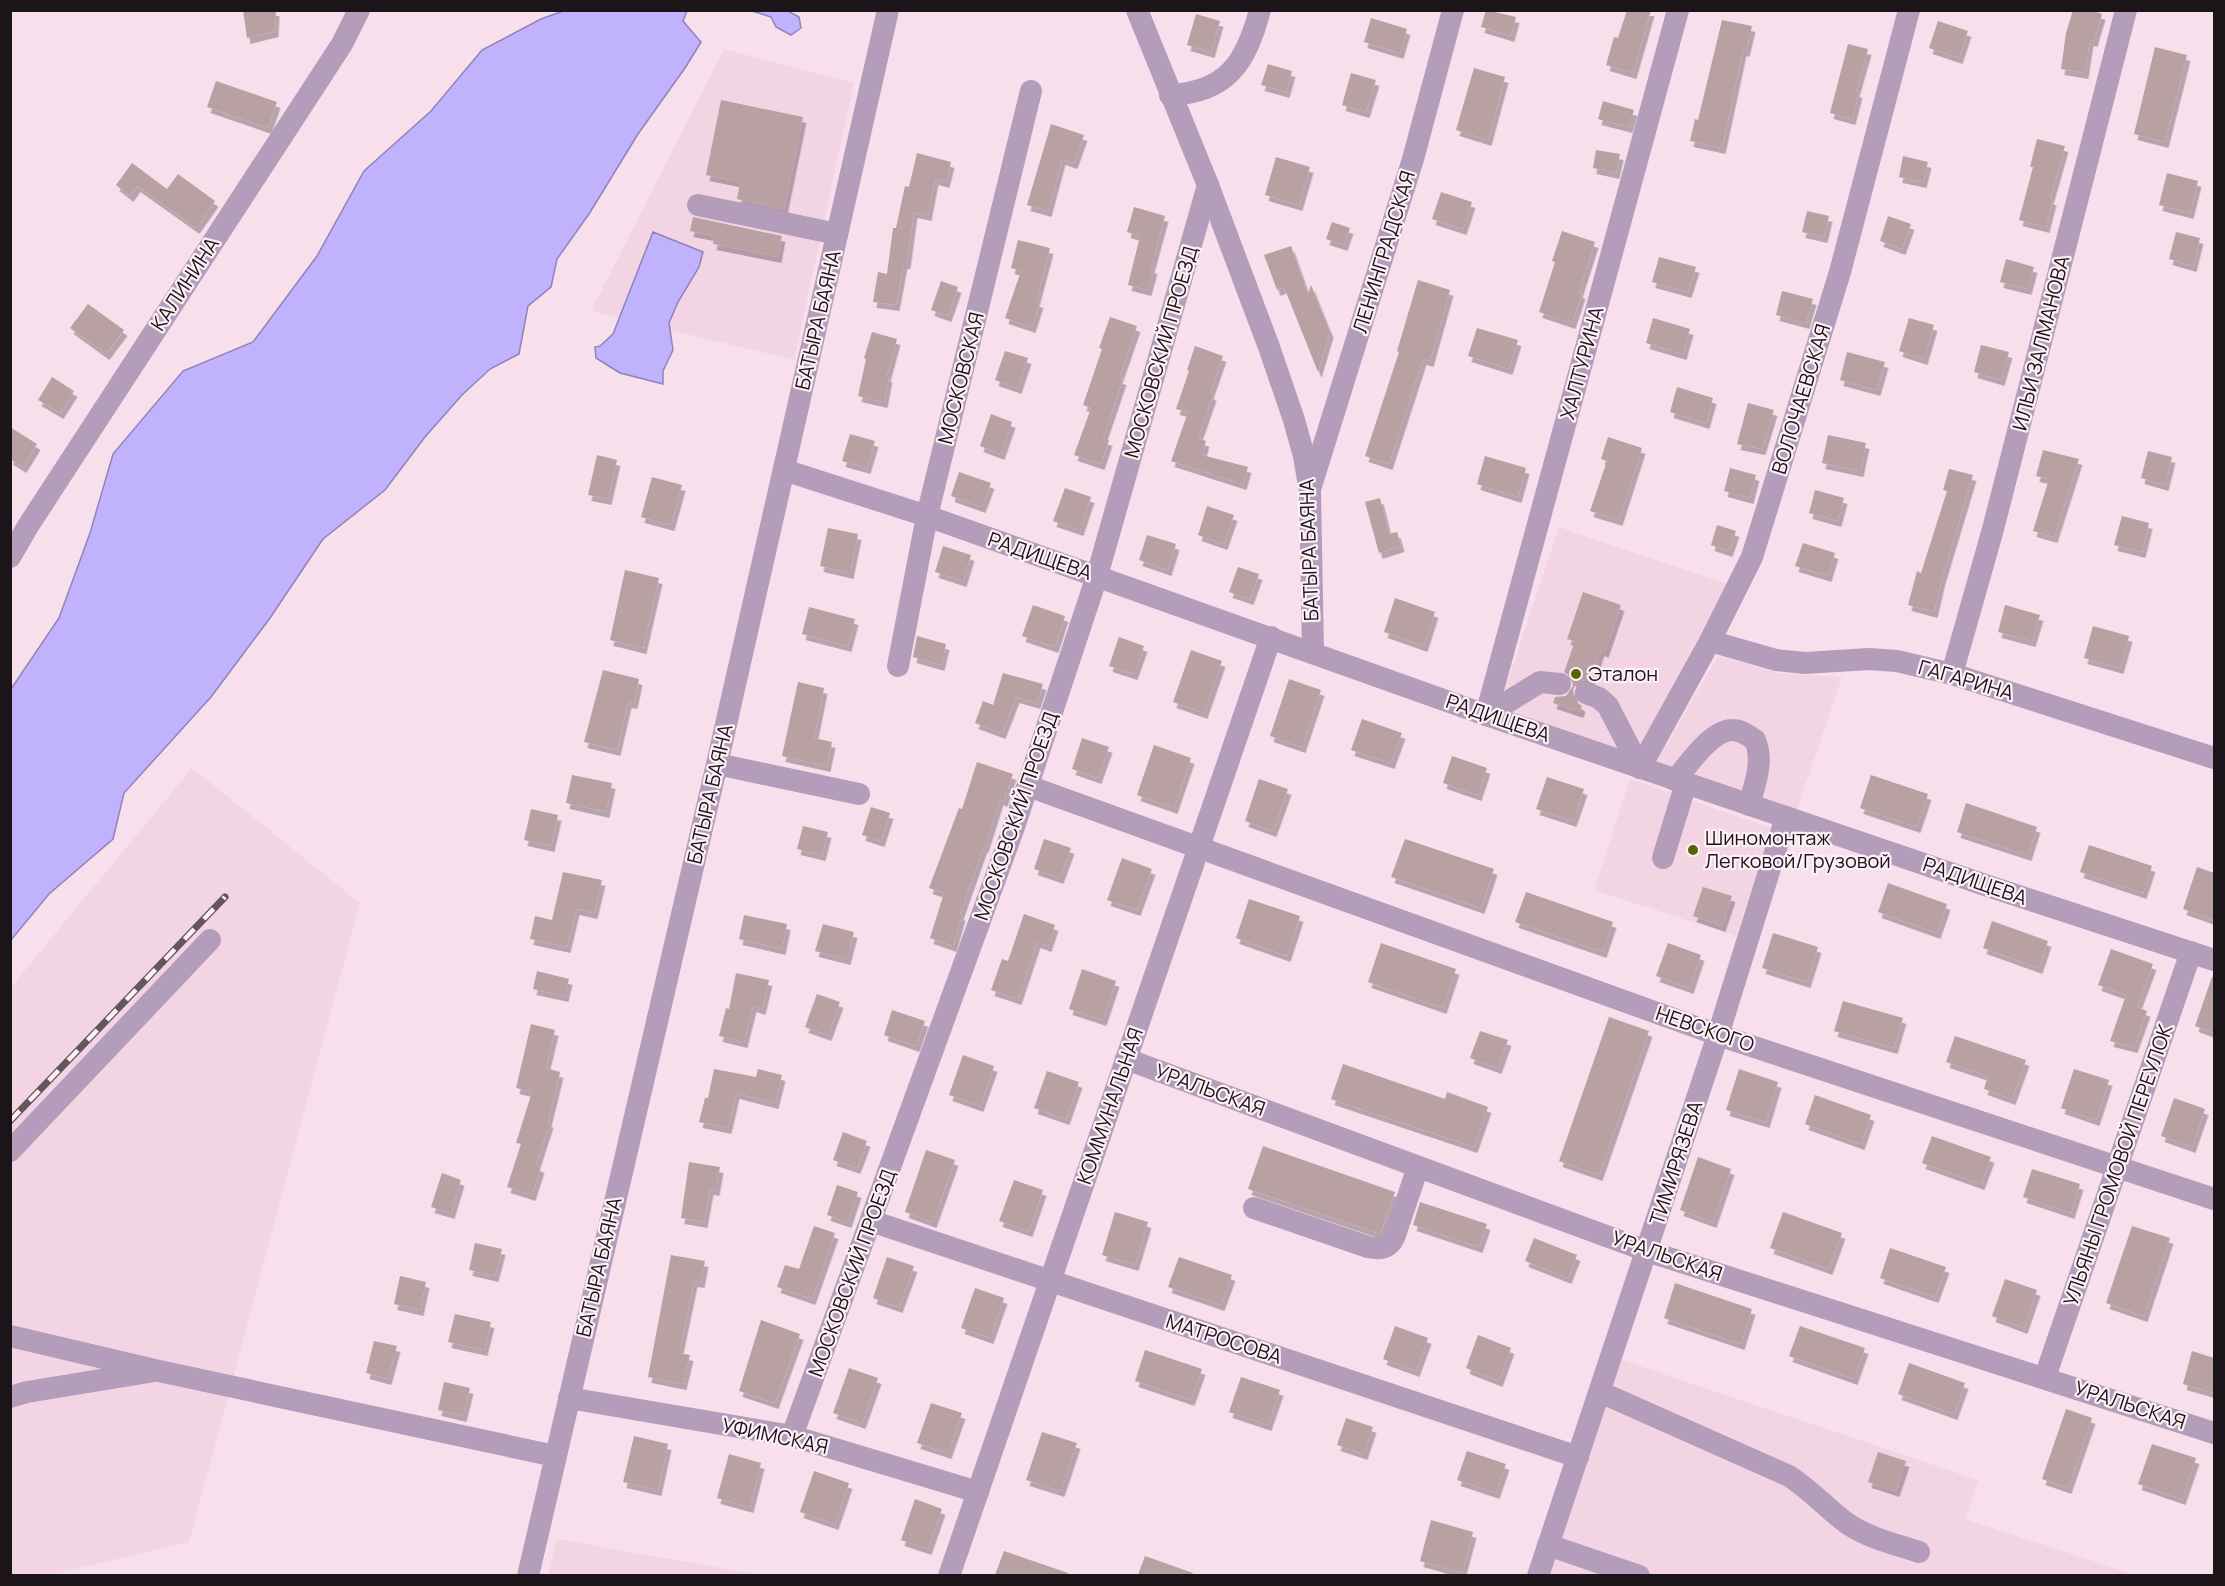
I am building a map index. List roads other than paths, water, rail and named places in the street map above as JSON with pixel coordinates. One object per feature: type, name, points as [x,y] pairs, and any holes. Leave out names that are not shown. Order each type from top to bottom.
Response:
[{"type":"street","name":"КАЛИНИНА","points":[[10,556],[342,44],[359,10]]},
{"type":"street","name":"БАТЫРА БАЯНА","points":[[528,1575],[717,764],[888,10]]},
{"type":"street","name":"БАТЫРА БАЯНА","points":[[1137,10],[1208,185],[1269,346],[1304,456],[1310,492],[1312,652]]},
{"type":"street","points":[[1170,95],[1192,94],[1211,87],[1232,71],[1244,56],[1253,37],[1260,10]]},
{"type":"street","name":"ЛЕНИНГРАДСКАЯ","points":[[1310,492],[1413,159],[1454,10]]},
{"type":"street","name":"ХАЛТУРИНА","points":[[1486,715],[1678,10]]},
{"type":"street","name":"ВОЛОЧАЕВСКАЯ","points":[[1641,768],[1710,641],[1752,556],[1840,272],[1909,10]]},
{"type":"street","name":"ИЛЬИ ЗАЛМАНОВА","points":[[1952,675],[1993,529],[2126,10]]},
{"type":"street","name":"МОСКОВСКАЯ","points":[[898,666],[927,516],[1031,91]]},
{"type":"street","name":"МОСКОВСКИЙ ПРОЕЗД","points":[[792,1436],[1028,786],[1097,576],[1208,185]]},
{"type":"street","points":[[698,205],[837,234]]},
{"type":"street","name":"РАДИЩЕВА","points":[[784,470],[927,516],[1486,715],[2214,960]]},
{"type":"street","name":"КОММУНАЛЬНАЯ","points":[[949,1575],[1271,637]]},
{"type":"street","name":"ГАГАРИНА","points":[[1710,641],[1776,660],[1805,663],[1869,659],[1898,661],[1952,675],[2214,758]]},
{"type":"street","points":[[1486,715],[1540,682],[1560,684]]},
{"type":"street","points":[[1586,693],[1599,698],[1608,706],[1641,768]]},
{"type":"street","points":[[1663,858],[1681,781],[1713,737],[1725,730],[1736,730],[1755,740],[1759,750],[1757,775],[1749,805]]},
{"type":"street","points":[[717,764],[859,794]]},
{"type":"street","name":"НЕВСКОГО","points":[[1028,786],[1718,1035],[2214,1199]]},
{"type":"street","name":"ТИМИРЯЗЕВА","points":[[1538,1575],[1718,1035],[1786,817]]},
{"type":"street","points":[[10,1151],[210,940]]},
{"type":"street","name":"УЛЬЯНЫ ГРОМОВОЙ ПЕРЕУЛОК","points":[[2045,1377],[2191,952]]},
{"type":"street","name":"УРАЛЬСКАЯ","points":[[1126,1059],[1647,1251],[2214,1433]]},
{"type":"street","points":[[1254,1208],[1368,1247],[1386,1248],[1392,1243],[1418,1167]]},
{"type":"street","name":"МАТРОСОВА","points":[[871,1221],[1578,1457]]},
{"type":"street","points":[[10,1336],[159,1371],[555,1456]]},
{"type":"street","points":[[10,1397],[27,1392],[159,1371]]},
{"type":"street","points":[[1600,1392],[1788,1476],[1805,1486],[1849,1524],[1863,1532],[1919,1552]]},
{"type":"street","name":"УФИМСКАЯ","points":[[569,1398],[792,1436],[978,1492]]},
{"type":"street","points":[[1548,1545],[1639,1575]]},
{"type":"railway","points":[[10,1121],[225,897]]},
{"type":"place","name":"Эталон","points":[[1576,674]]},
{"type":"place","name":"Шиномонтаж Легковой/Грузовой","points":[[1693,850]]}]
